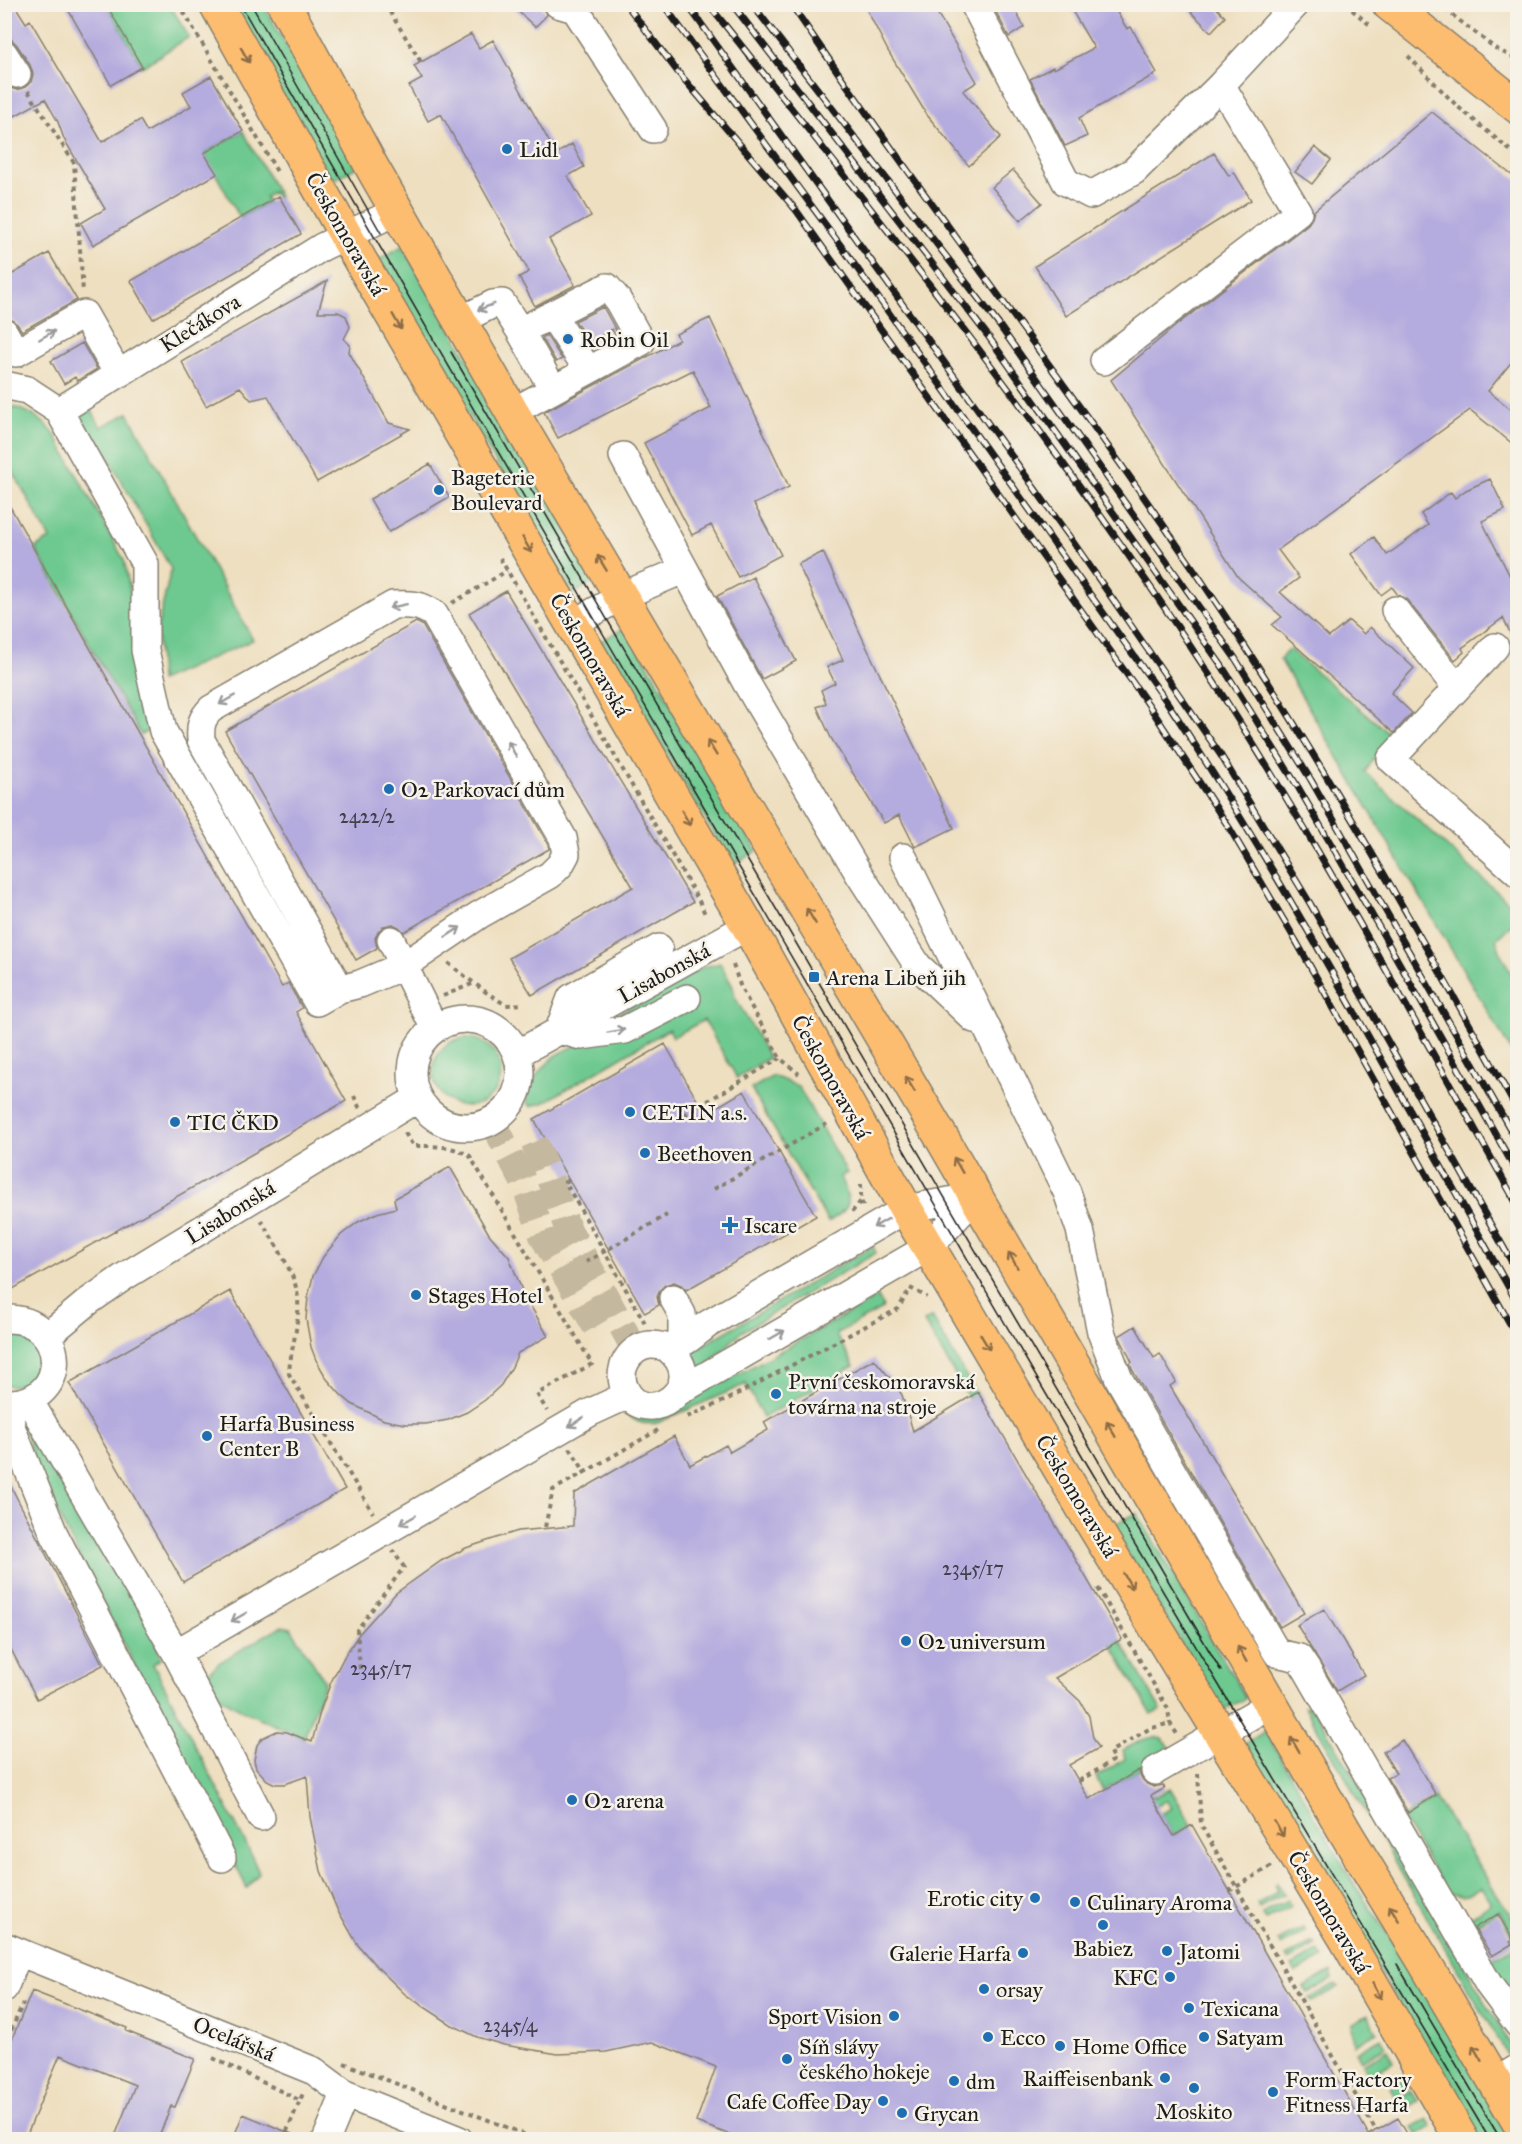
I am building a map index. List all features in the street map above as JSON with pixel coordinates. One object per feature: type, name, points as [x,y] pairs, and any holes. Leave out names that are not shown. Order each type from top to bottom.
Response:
[{"type":"main road","name":"Českomoravská","points":[[216,4],[346,236],[748,926],[906,1209],[1086,1513],[1347,1941],[1462,2139]]},
{"type":"main road","points":[[284,4],[459,321],[976,1196],[1347,1835],[1506,2075],[1518,2121]]},
{"type":"main road","points":[[1392,5],[1518,107]]},
{"type":"street","points":[[558,4],[575,9],[653,129]]},
{"type":"street","points":[[974,4],[1066,182],[1091,195],[1134,171],[1221,85],[1296,4]]},
{"type":"street","points":[[1104,361],[1298,212],[1221,85]]},
{"type":"street","name":"Klečákova","points":[[59,411],[322,247],[397,211]]},
{"type":"street","points":[[512,412],[641,342],[617,299],[607,287],[520,331]]},
{"type":"street","points":[[459,321],[493,304],[502,303],[553,389]]},
{"type":"street","points":[[4,332],[16,353],[84,314],[118,374]]},
{"type":"street","points":[[552,315],[588,370]]},
{"type":"street","points":[[4,385],[27,390],[59,411],[145,564],[145,650],[163,732],[317,1002],[340,989],[360,984],[405,965],[479,915],[550,875],[560,865],[566,854],[563,838],[434,614],[423,606],[393,605],[211,710],[202,718],[201,740],[340,989]]},
{"type":"street","points":[[622,456],[683,570],[859,874],[918,966],[986,1030]]},
{"type":"street","points":[[572,624],[622,596],[683,570]]},
{"type":"street","points":[[1395,610],[1456,687]]},
{"type":"street","points":[[1495,647],[1391,759],[1518,873]]},
{"type":"street","points":[[903,857],[1066,1191],[1080,1230],[1101,1332],[1119,1379],[1277,1653],[1299,1658],[1307,1670],[1489,1985],[1518,2024]]},
{"type":"street","name":"Lisabonská","points":[[517,1054],[748,926]]},
{"type":"street","points":[[391,940],[435,1029]]},
{"type":"street","points":[[660,948],[571,998],[559,1030],[581,1036],[625,1030],[687,998]]},
{"type":"street","points":[[466,1019],[482,1021],[497,1028],[509,1039],[517,1054],[519,1077],[514,1099],[492,1120],[476,1126],[459,1126],[442,1121],[418,1098],[413,1083],[412,1068],[416,1053],[424,1039],[435,1029],[450,1022],[466,1019]]},
{"type":"street","name":"Lisabonská","points":[[47,1336],[89,1301],[125,1276],[418,1098]]},
{"type":"street","points":[[976,1196],[929,1248],[678,1392],[666,1403],[650,1407],[642,1405],[628,1395],[624,1388],[622,1371],[629,1356],[635,1350],[666,1341],[708,1324],[906,1209],[976,1196]]},
{"type":"street","points":[[666,1341],[678,1306],[708,1324]]},
{"type":"street","points":[[4,1319],[16,1318],[39,1327],[53,1348],[55,1360],[48,1384],[40,1394],[14,1402]]},
{"type":"street","points":[[666,1341],[680,1363],[683,1373],[678,1392]]},
{"type":"street","points":[[1090,1393],[1119,1379]]},
{"type":"street","points":[[176,1653],[560,1432],[589,1413],[628,1395]]},
{"type":"street","points":[[14,1402],[176,1653],[261,1817]]},
{"type":"street","points":[[14,1402],[12,1429],[54,1534],[222,1858]]},
{"type":"street","points":[[1155,1771],[1272,1704]]},
{"type":"street","points":[[12,1949],[15,1991]]},
{"type":"street","name":"Ocelářská","points":[[12,1949],[314,2071],[345,2094],[459,2139]]},
{"type":"street","points":[[326,2139],[345,2094]]},
{"type":"path","points":[[179,4],[283,182]]},
{"type":"path","points":[[385,4],[421,62]]},
{"type":"path","points":[[1438,4],[1495,48],[1518,60]]},
{"type":"path","points":[[1410,58],[1457,105],[1518,157]]},
{"type":"path","points":[[11,64],[74,163],[84,314]]},
{"type":"path","points":[[470,592],[507,571]]},
{"type":"path","points":[[442,958],[506,1005],[523,1004]]},
{"type":"path","points":[[733,965],[741,988],[780,1058],[800,1075]]},
{"type":"path","points":[[441,992],[443,997],[474,983]]},
{"type":"path","points":[[684,1114],[780,1058]]},
{"type":"path","points":[[394,1114],[413,1146],[459,1149],[470,1156],[592,1364],[537,1394],[585,1472]]},
{"type":"path","points":[[823,1114],[834,1133]]},
{"type":"path","points":[[714,1188],[828,1123]]},
{"type":"path","points":[[569,1180],[565,1182],[604,1251],[666,1341]]},
{"type":"path","points":[[861,1180],[861,1201],[866,1209]]},
{"type":"path","points":[[248,1200],[289,1268],[298,1299],[289,1374],[404,1567],[357,1630],[360,1669]]},
{"type":"path","points":[[586,1262],[667,1215]]},
{"type":"path","points":[[684,1419],[726,1400],[897,1309],[910,1289]]},
{"type":"path","points":[[545,1527],[553,1490],[662,1428]]},
{"type":"path","points":[[1079,1781],[1114,1760],[1110,1752],[1149,1729],[1170,1723]]},
{"type":"path","points":[[1198,1770],[1201,1825],[1376,2131]]},
{"type":"path","points":[[1229,1891],[1272,1866]]},
{"type":"path","points":[[4,2047],[15,1991]]},
{"type":"path","points":[[211,2057],[299,2100]]},
{"type":"path","points":[[283,2139],[305,2088]]},
{"type":"green space","points":[[106,5],[170,5],[189,37],[142,67]]},
{"type":"green space","points":[[230,5],[263,5],[357,167],[332,181]]},
{"type":"green space","points":[[243,131],[279,196],[277,197],[273,192],[265,197],[268,202],[240,218],[204,153]]},
{"type":"green space","points":[[402,246],[597,580],[573,594],[378,260]]},
{"type":"green space","points":[[4,405],[32,415],[55,435],[124,560],[131,595],[133,640],[154,728],[141,735],[35,548],[50,539],[5,457]]},
{"type":"green space","points":[[91,409],[101,427],[128,413],[253,640],[160,681],[157,630],[171,569],[108,457],[93,452],[77,422],[78,417]]},
{"type":"green space","points":[[626,627],[757,851],[732,865],[601,641]]},
{"type":"green space","points":[[1289,649],[1391,735],[1365,772],[1517,910],[1517,920],[1496,939],[1501,954],[1517,984],[1517,1061],[1280,659]]},
{"type":"green space","points":[[720,963],[733,987],[735,997],[769,1058],[737,1078],[704,1020],[673,1037],[669,1029],[543,1103],[530,1106],[526,1102],[527,1090],[539,1072],[556,1055],[579,1044],[594,1026],[703,967]]},
{"type":"green space","points":[[467,1038],[480,1041],[491,1048],[498,1059],[501,1072],[498,1085],[491,1096],[480,1103],[467,1106],[454,1103],[443,1096],[436,1085],[433,1072],[436,1059],[443,1048],[454,1041]]},
{"type":"green space","points":[[773,1076],[798,1086],[847,1173],[840,1177],[847,1192],[848,1203],[842,1212],[828,1222],[751,1089]]},
{"type":"green space","points":[[873,1246],[876,1253],[741,1332],[702,1371],[693,1371],[684,1356]]},
{"type":"green space","points":[[878,1297],[883,1306],[882,1309],[836,1334],[854,1366],[763,1418],[746,1384],[657,1423],[639,1422],[624,1412],[634,1414],[692,1395],[746,1370]]},
{"type":"green space","points":[[932,1317],[989,1416],[981,1419],[924,1322]]},
{"type":"green space","points":[[5,1336],[22,1337],[37,1352],[38,1363],[35,1372],[29,1380],[19,1385],[5,1385]]},
{"type":"green space","points":[[21,1417],[33,1427],[151,1628],[161,1659],[153,1664],[259,1873],[247,1888],[38,1475]]},
{"type":"green space","points":[[1137,1513],[1246,1698],[1222,1711],[1111,1526]]},
{"type":"green space","points":[[1103,1611],[1161,1710],[1152,1715],[1095,1616]]},
{"type":"green space","points":[[281,1626],[291,1628],[325,1682],[304,1738],[237,1708],[215,1693],[209,1683],[209,1672],[220,1662]]},
{"type":"green space","points":[[1304,1706],[1314,1709],[1516,2054],[1509,2058]]},
{"type":"green space","points":[[1265,1731],[1356,1887],[1421,1984],[1513,2139],[1479,2139],[1245,1744]]},
{"type":"green space","points":[[1154,1737],[1163,1739],[1170,1749],[1150,1764],[1103,1791],[1096,1777],[1125,1759],[1123,1750],[1142,1740]]},
{"type":"green space","points":[[1170,1788],[1192,1825],[1174,1836],[1161,1814],[1172,1808],[1167,1800],[1146,1813],[1103,1823],[1152,1795],[1154,1797]]},
{"type":"green space","points":[[1435,1798],[1517,1925],[1517,2010],[1487,1961],[1515,1946],[1513,1943],[1516,1941],[1499,1911],[1469,1928],[1467,1920],[1490,1901],[1481,1888],[1465,1895],[1447,1892],[1402,1818]]},
{"type":"green space","points":[[1277,1883],[1284,1894],[1259,1908],[1257,1904],[1278,1892],[1275,1884]]},
{"type":"green space","points":[[1287,1900],[1291,1906],[1266,1920],[1262,1914]]},
{"type":"green space","points":[[1304,1927],[1306,1931],[1281,1946],[1278,1941]]},
{"type":"green space","points":[[1313,1942],[1315,1945],[1289,1960],[1286,1956]]},
{"type":"green space","points":[[1318,1951],[1323,1958],[1296,1973],[1292,1966]]},
{"type":"green space","points":[[1331,1972],[1333,1979],[1308,1993],[1304,1987]]},
{"type":"green space","points":[[1335,1984],[1339,1987],[1312,2002],[1310,1998]]},
{"type":"green space","points":[[1368,2015],[1377,2032],[1354,2045],[1352,2024]]},
{"type":"green space","points":[[1381,2038],[1386,2047],[1361,2061],[1356,2052]]},
{"type":"green space","points":[[1388,2050],[1394,2062],[1369,2075],[1363,2064]]},
{"type":"green space","points":[[1404,2079],[1409,2088],[1395,2096],[1390,2087]]},
{"type":"green space","points":[[1411,2091],[1418,2101],[1403,2110],[1397,2099]]},
{"type":"green space","points":[[1428,2119],[1432,2127],[1418,2135],[1413,2127]]},
{"type":"building","points":[[4,4],[14,4],[26,23],[30,20],[102,142],[140,120],[147,132],[191,106],[183,92],[211,76],[243,131],[204,153],[217,174],[93,245],[81,223],[105,209],[64,139],[58,122],[45,99],[4,122],[4,83],[17,90],[31,82],[33,74],[17,45],[12,40],[4,38]]},
{"type":"building","points":[[65,4],[106,4],[142,67],[111,85]]},
{"type":"building","points":[[510,4],[540,4],[547,15],[535,27]]},
{"type":"building","points":[[864,4],[932,4],[977,82],[963,91],[1001,137],[969,166],[927,115],[888,51]]},
{"type":"building","points":[[992,4],[1012,4],[1024,27],[1009,37]]},
{"type":"building","points":[[1068,4],[1112,4],[1127,29],[1131,27],[1157,73],[1079,118],[1087,136],[1065,146],[1030,79],[1094,48]]},
{"type":"building","points":[[1183,4],[1213,4],[1225,17],[1211,32]]},
{"type":"building","name":"Lidl","points":[[471,34],[479,48],[493,40],[556,154],[572,144],[584,167],[568,176],[591,216],[549,239],[575,285],[535,306],[519,277],[529,272],[441,114],[428,121],[409,86],[422,79],[414,66]]},
{"type":"building","points":[[1432,112],[1518,180],[1518,354],[1488,391],[1518,415],[1518,448],[1470,410],[1278,550],[1299,578],[1280,592],[1329,637],[1349,621],[1364,634],[1370,627],[1414,668],[1391,693],[1412,713],[1394,733],[1272,625],[1282,617],[1238,577],[1111,380],[1178,324],[1308,224],[1314,211]]},
{"type":"building","points":[[1315,147],[1331,160],[1312,184],[1295,172]]},
{"type":"building","points":[[1214,153],[1229,176],[1234,172],[1251,200],[1066,316],[1035,266]]},
{"type":"building","points":[[1013,170],[1042,203],[1020,221],[992,187]]},
{"type":"building","points":[[279,196],[301,234],[153,319],[131,281]]},
{"type":"building","points":[[49,253],[77,300],[22,331],[4,312],[4,279]]},
{"type":"building","points":[[327,281],[318,312],[338,312],[346,316],[350,327],[344,339],[350,345],[349,352],[389,423],[410,429],[317,482],[268,396],[251,400],[240,387],[206,406],[182,362]]},
{"type":"building","points":[[603,307],[619,336],[616,337],[612,329],[589,343],[575,321]]},
{"type":"building","points":[[710,318],[789,487],[754,504],[781,555],[738,577],[711,525],[692,535],[644,443],[711,408],[693,370],[558,438],[544,412],[679,340],[676,334]]},
{"type":"building","points":[[546,335],[562,359],[556,362],[542,338]]},
{"type":"building","points":[[82,343],[97,369],[77,381],[75,377],[64,384],[51,361]]},
{"type":"building","points":[[430,464],[449,497],[389,532],[370,499]]},
{"type":"building","points":[[1490,479],[1505,510],[1482,521],[1518,592],[1518,649],[1503,618],[1462,648],[1464,652],[1455,660],[1407,600],[1398,595],[1392,587],[1381,595],[1351,554],[1374,537],[1387,555],[1428,525],[1421,514],[1451,492],[1455,498]]},
{"type":"building","points":[[4,496],[282,987],[288,983],[302,1008],[296,1012],[346,1101],[4,1294]]},
{"type":"building","points":[[823,552],[954,828],[915,847],[899,815],[884,823],[831,738],[817,707],[826,703],[821,690],[835,683],[827,667],[843,660],[798,564]]},
{"type":"building","points":[[753,577],[796,661],[762,679],[717,596]]},
{"type":"building","points":[[506,591],[693,902],[532,995],[509,958],[633,887],[469,613]]},
{"type":"building","name":"O2 Parkovací dům","points":[[416,622],[422,625],[549,849],[404,932],[393,924],[384,926],[375,938],[377,948],[356,960],[225,731]]},
{"type":"building","points":[[665,1044],[705,1114],[744,1091],[816,1216],[686,1290],[674,1282],[665,1285],[657,1297],[659,1305],[645,1313],[534,1119]]},
{"type":"building","name":"Stages Hotel","points":[[450,1167],[489,1234],[509,1257],[523,1293],[548,1336],[518,1353],[501,1385],[467,1412],[448,1420],[426,1424],[405,1424],[384,1420],[352,1404],[341,1395],[327,1379],[316,1360],[306,1319],[313,1276],[323,1257],[341,1235],[358,1222],[377,1213],[396,1208],[394,1199]]},
{"type":"building","name":"Harfa Business Center B","points":[[230,1291],[345,1489],[183,1582],[69,1383]]},
{"type":"building","points":[[1135,1326],[1154,1358],[1160,1354],[1176,1382],[1170,1386],[1304,1613],[1280,1627],[1132,1369],[1130,1364],[1132,1362],[1119,1336]]},
{"type":"building","points":[[874,1359],[902,1395],[913,1431],[978,1392],[1122,1639],[1055,1678],[1080,1701],[1089,1716],[1093,1738],[1099,1748],[1069,1765],[1089,1799],[1139,1770],[1141,1778],[1147,1784],[1154,1787],[1163,1785],[1165,1788],[1151,1796],[1174,1836],[1192,1825],[1369,2135],[1398,2118],[1410,2139],[741,2139],[696,2122],[716,2067],[652,2042],[606,2052],[558,2054],[504,2045],[477,2037],[452,2025],[406,1995],[358,1945],[337,1909],[321,1871],[310,1817],[307,1776],[285,1784],[275,1784],[267,1780],[256,1768],[254,1760],[257,1745],[262,1738],[277,1731],[287,1732],[312,1742],[331,1682],[359,1634],[396,1593],[441,1561],[466,1548],[518,1531],[573,1526],[574,1494],[674,1436],[690,1465],[726,1445],[730,1452],[768,1430],[764,1422]]},
{"type":"building","points":[[4,1473],[103,1665],[37,1699],[4,1636]]},
{"type":"building","points":[[1324,1609],[1364,1675],[1337,1691],[1297,1625]]},
{"type":"building","points":[[1402,1740],[1436,1795],[1408,1813],[1387,1778],[1396,1773],[1383,1752]]},
{"type":"building","points":[[1498,1914],[1513,1940],[1510,1942],[1512,1944],[1492,1956],[1474,1928]]},
{"type":"building","points":[[32,1991],[127,2028],[126,2031],[195,2059],[175,2107],[171,2106],[158,2139],[114,2139],[135,2085],[60,2055],[25,2139],[4,2139],[4,2058]]},
{"type":"building","points":[[243,2114],[304,2139],[233,2139]]},
{"type":"tunnel","points":[[492,1120],[524,1183],[543,1237],[599,1332]]},
{"type":"tunnel","points":[[534,1142],[567,1227],[635,1350]]},
{"type":"tram line","points":[[240,4],[591,613],[1087,1464],[1490,2140]]},
{"type":"tram line","points":[[251,4],[381,233]]},
{"type":"tram line","points":[[451,352],[1221,1671]]},
{"type":"tram line","points":[[1397,1964],[1501,2140]]},
{"type":"railway","points":[[626,4],[677,71],[796,210],[1148,704],[1230,829],[1296,941],[1518,1338]]},
{"type":"railway","points":[[663,4],[844,250],[1167,702],[1304,924],[1518,1304]]},
{"type":"railway","points":[[687,4],[1071,539],[1220,754],[1311,905],[1518,1273]]},
{"type":"railway","points":[[708,4],[967,334],[1092,503],[1152,589],[1210,676],[1291,806],[1368,938],[1518,1206]]},
{"type":"railway","points":[[732,4],[988,336],[1222,666],[1298,787],[1518,1174]]},
{"type":"railway","points":[[752,4],[999,325],[1235,658],[1311,780],[1518,1143]]},
{"type":"railway","points":[[791,4],[847,86],[1137,487],[1248,651],[1353,821],[1518,1111]]},
{"type":"place","name":"Lidl","points":[[507,149]]},
{"type":"place","name":"Robin Oil","points":[[568,339]]},
{"type":"place","name":"Bageterie Boulevard","points":[[439,490]]},
{"type":"place","name":"O2 Parkovací dům","points":[[389,789]]},
{"type":"place","name":"Arena Libeň jih","points":[[814,977]]},
{"type":"place","name":"CETIN a.s.","points":[[630,1112]]},
{"type":"place","name":"TIC ČKD","points":[[175,1122]]},
{"type":"place","name":"Beethoven","points":[[645,1153]]},
{"type":"place","name":"Iscare","points":[[730,1225]]},
{"type":"place","name":"Stages Hotel","points":[[416,1295]]},
{"type":"place","name":"První českomoravská továrna na stroje","points":[[776,1394]]},
{"type":"place","name":"Harfa Business Center B","points":[[207,1436]]},
{"type":"place","name":"O2 universum","points":[[906,1641]]},
{"type":"place","name":"O2 arena","points":[[572,1800]]},
{"type":"place","name":"Erotic city","points":[[1035,1898]]},
{"type":"place","name":"Culinary Aroma","points":[[1075,1902]]},
{"type":"place","name":"Babiez","points":[[1103,1925]]},
{"type":"place","name":"Jatomi","points":[[1167,1951]]},
{"type":"place","name":"Galerie Harfa","points":[[1023,1953]]},
{"type":"place","name":"KFC","points":[[1170,1977]]},
{"type":"place","name":"orsay","points":[[984,1989]]},
{"type":"place","name":"Texicana","points":[[1189,2008]]},
{"type":"place","name":"Sport Vision","points":[[894,2016]]},
{"type":"place","name":"Ecco","points":[[988,2037]]},
{"type":"place","name":"Satyam","points":[[1204,2037]]},
{"type":"place","name":"Home Office","points":[[1060,2046]]},
{"type":"place","name":"Síň slávy českého hokeje","points":[[787,2059]]},
{"type":"place","name":"Raiffeisenbank","points":[[1165,2078]]},
{"type":"place","name":"dm","points":[[954,2081]]},
{"type":"place","name":"Moskito","points":[[1194,2088]]},
{"type":"place","name":"Form Factory Fitness Harfa","points":[[1273,2092]]},
{"type":"place","name":"Cafe Coffee Day","points":[[883,2101]]},
{"type":"place","name":"Grycan","points":[[902,2113]]}]
